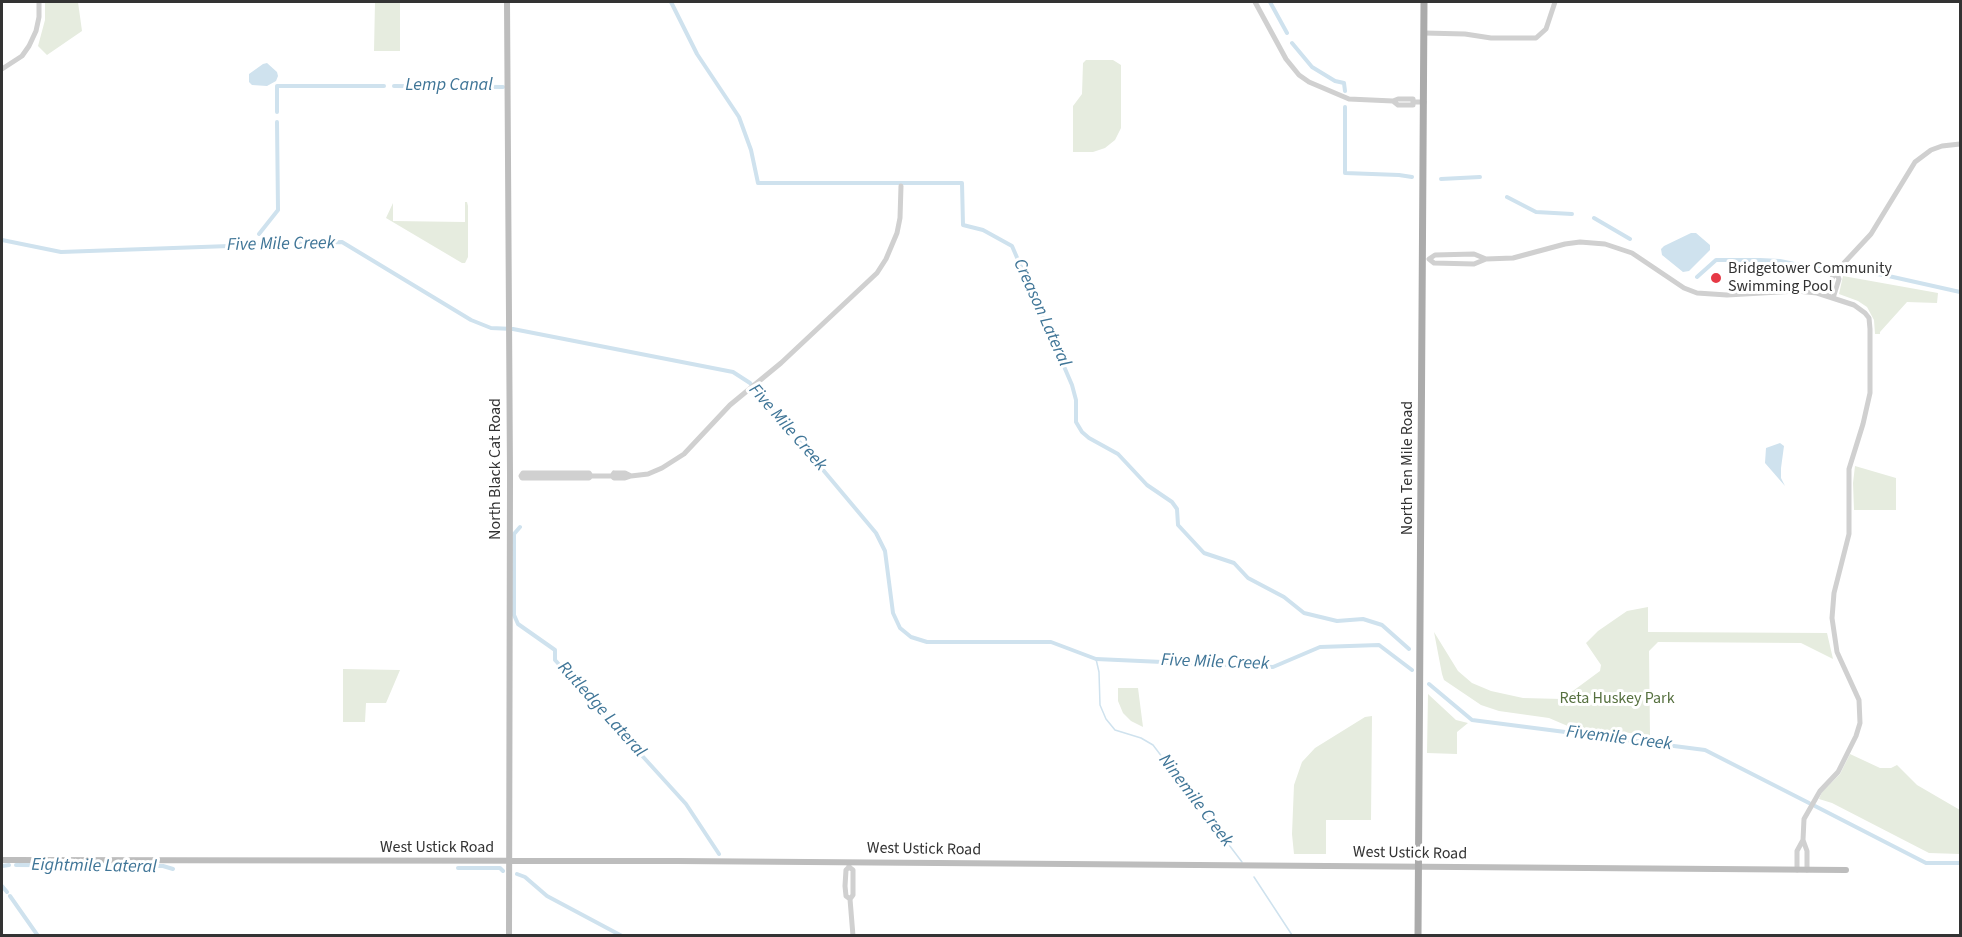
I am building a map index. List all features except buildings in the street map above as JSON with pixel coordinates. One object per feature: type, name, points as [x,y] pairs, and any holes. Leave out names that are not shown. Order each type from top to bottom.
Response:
[{"type":"main road","name":"North Black Cat Road","points":[[507,2],[510,475],[509,936]]},
{"type":"main road","name":"North Ten Mile Road","points":[[1418,936],[1426,259],[1424,2]]},
{"type":"main road","name":"West Ustick Road","points":[[2,860],[1845,870]]},
{"type":"street","points":[[2,69],[22,56],[29,46],[36,31],[39,2]]},
{"type":"street","points":[[1255,2],[1286,58],[1299,75],[1309,82],[1349,99],[1393,101],[1413,99],[1413,102],[1424,102]]},
{"type":"street","points":[[1424,33],[1536,38],[1546,29],[1555,2]]},
{"type":"street","points":[[1831,297],[1839,279],[1837,274],[1871,234],[1915,162],[1931,150],[1960,144]]},
{"type":"street","points":[[510,475],[589,473],[591,476],[625,478],[648,474],[673,463],[716,420],[877,273],[897,233],[901,186]]},
{"type":"street","points":[[1426,259],[1435,255],[1474,254],[1486,259],[1508,259],[1565,244],[1580,242],[1605,244],[1632,253],[1684,288],[1697,293],[1727,295],[1797,291],[1831,297],[1860,308],[1869,318],[1870,393],[1867,411],[1849,469],[1849,534],[1834,593],[1832,618],[1837,652],[1857,694],[1860,717],[1856,736],[1838,772],[1820,791],[1804,819],[1803,840],[1807,851],[1807,870]]},
{"type":"street","points":[[1426,259],[1434,263],[1474,264],[1486,259]]},
{"type":"street","points":[[1797,870],[1797,851],[1803,840]]},
{"type":"street","points":[[849,865],[846,870],[845,886],[846,896],[850,899],[853,936]]},
{"type":"green space","points":[[45,2],[78,2],[82,31],[47,55],[38,46],[45,20]]},
{"type":"green space","points":[[375,2],[400,2],[400,51],[374,51]]},
{"type":"green space","points":[[1086,60],[1113,60],[1121,65],[1121,128],[1115,140],[1105,148],[1093,152],[1073,152],[1073,106],[1082,94],[1083,63]]},
{"type":"green space","points":[[465,202],[468,206],[468,257],[465,263],[386,218],[393,203],[393,221],[465,222]]},
{"type":"green space","points":[[1843,276],[1938,293],[1937,303],[1907,302],[1880,334],[1875,334],[1874,320],[1867,307],[1839,294]]},
{"type":"green space","points":[[1855,466],[1896,478],[1896,510],[1854,510]]},
{"type":"green space","name":"Reta Huskey Park","points":[[1648,607],[1648,632],[1827,633],[1833,659],[1801,643],[1658,642],[1649,651],[1650,735],[1570,727],[1549,718],[1499,711],[1481,705],[1444,680],[1434,632],[1458,671],[1472,683],[1491,691],[1523,698],[1562,699],[1600,671],[1601,665],[1586,643],[1598,631],[1627,611]]},
{"type":"green space","points":[[343,669],[400,670],[386,703],[366,703],[365,722],[343,722]]},
{"type":"green space","points":[[1118,688],[1138,688],[1143,727],[1131,721],[1123,713],[1118,701]]},
{"type":"green space","points":[[1428,694],[1456,720],[1468,723],[1457,732],[1457,754],[1427,753]]},
{"type":"green space","points":[[1372,716],[1371,820],[1326,820],[1326,854],[1294,854],[1292,834],[1294,785],[1302,762],[1315,748],[1365,717]]},
{"type":"green space","points":[[1850,754],[1880,768],[1891,768],[1897,765],[1917,785],[1960,810],[1960,854],[1929,853],[1832,803],[1819,799],[1822,792],[1840,774]]},
{"type":"water","points":[[267,63],[277,72],[276,81],[267,86],[252,85],[249,82],[249,74]]},
{"type":"water","points":[[1691,233],[1696,233],[1710,245],[1710,250],[1689,271],[1683,272],[1662,255],[1661,249]]},
{"type":"water","points":[[1780,443],[1784,446],[1781,478],[1785,486],[1765,463],[1766,448]]},
{"type":"waterway","name":"Creason Lateral","points":[[671,2],[697,54],[739,117],[751,150],[758,183],[962,183],[963,225],[983,230],[1012,246],[1072,385],[1076,400],[1076,422],[1082,432],[1118,454],[1147,485],[1172,502],[1177,509],[1178,525],[1204,553],[1234,563],[1248,578],[1284,597],[1304,613],[1337,621],[1363,619],[1382,625],[1409,649]]},
{"type":"waterway","points":[[1270,2],[1287,33]]},
{"type":"waterway","points":[[1292,43],[1312,67],[1335,81],[1344,83],[1345,91]]},
{"type":"waterway","name":"Lemp Canal","points":[[277,112],[277,86],[384,86]]},
{"type":"waterway","name":"Lemp Canal","points":[[394,86],[503,87]]},
{"type":"waterway","points":[[1345,107],[1345,173],[1412,177]]},
{"type":"waterway","name":"Lemp Canal","points":[[259,234],[278,210],[277,122]]},
{"type":"waterway","points":[[1441,179],[1480,177]]},
{"type":"waterway","points":[[1507,197],[1536,212],[1572,214]]},
{"type":"waterway","points":[[1594,218],[1630,239]]},
{"type":"waterway","name":"Five Mile Creek","points":[[2,240],[61,252],[342,242],[471,320],[491,328],[513,329],[733,372],[750,383],[876,533],[885,551],[893,613],[900,628],[911,637],[927,642],[1051,642],[1096,659],[1273,667],[1320,647],[1379,645],[1412,670]]},
{"type":"waterway","points":[[1697,277],[1716,260],[1780,261],[1804,266],[1828,267]]},
{"type":"waterway","points":[[1850,270],[1960,292]]},
{"type":"waterway","name":"Rutledge Lateral","points":[[520,527],[514,534],[514,615],[518,624],[555,650],[555,660],[686,804],[719,854]]},
{"type":"waterway","name":"Ninemile Creek","points":[[1096,659],[1099,672],[1100,705],[1106,719],[1115,730],[1141,738],[1153,745],[1242,862]]},
{"type":"waterway","name":"Fivemile Creek","points":[[1429,684],[1472,720],[1705,750],[1809,803]]},
{"type":"waterway","name":"Fivemile Creek","points":[[1815,806],[1926,863],[1960,863]]},
{"type":"waterway","name":"Eightmile Lateral","points":[[2,866],[9,865]]},
{"type":"waterway","name":"Eightmile Lateral","points":[[16,865],[163,866],[173,869]]},
{"type":"waterway","name":"Eightmile Lateral","points":[[458,868],[500,868],[503,871]]},
{"type":"waterway","name":"Eightmile Lateral","points":[[517,874],[525,877],[547,896],[622,936]]},
{"type":"waterway","name":"Ninemile Creek","points":[[1254,877],[1292,935]]},
{"type":"waterway","points":[[2,886],[7,892]]},
{"type":"waterway","points":[[10,896],[38,936]]},
{"type":"place","name":"Bridgetower Community Swimming Pool","points":[[1716,278]]}]
